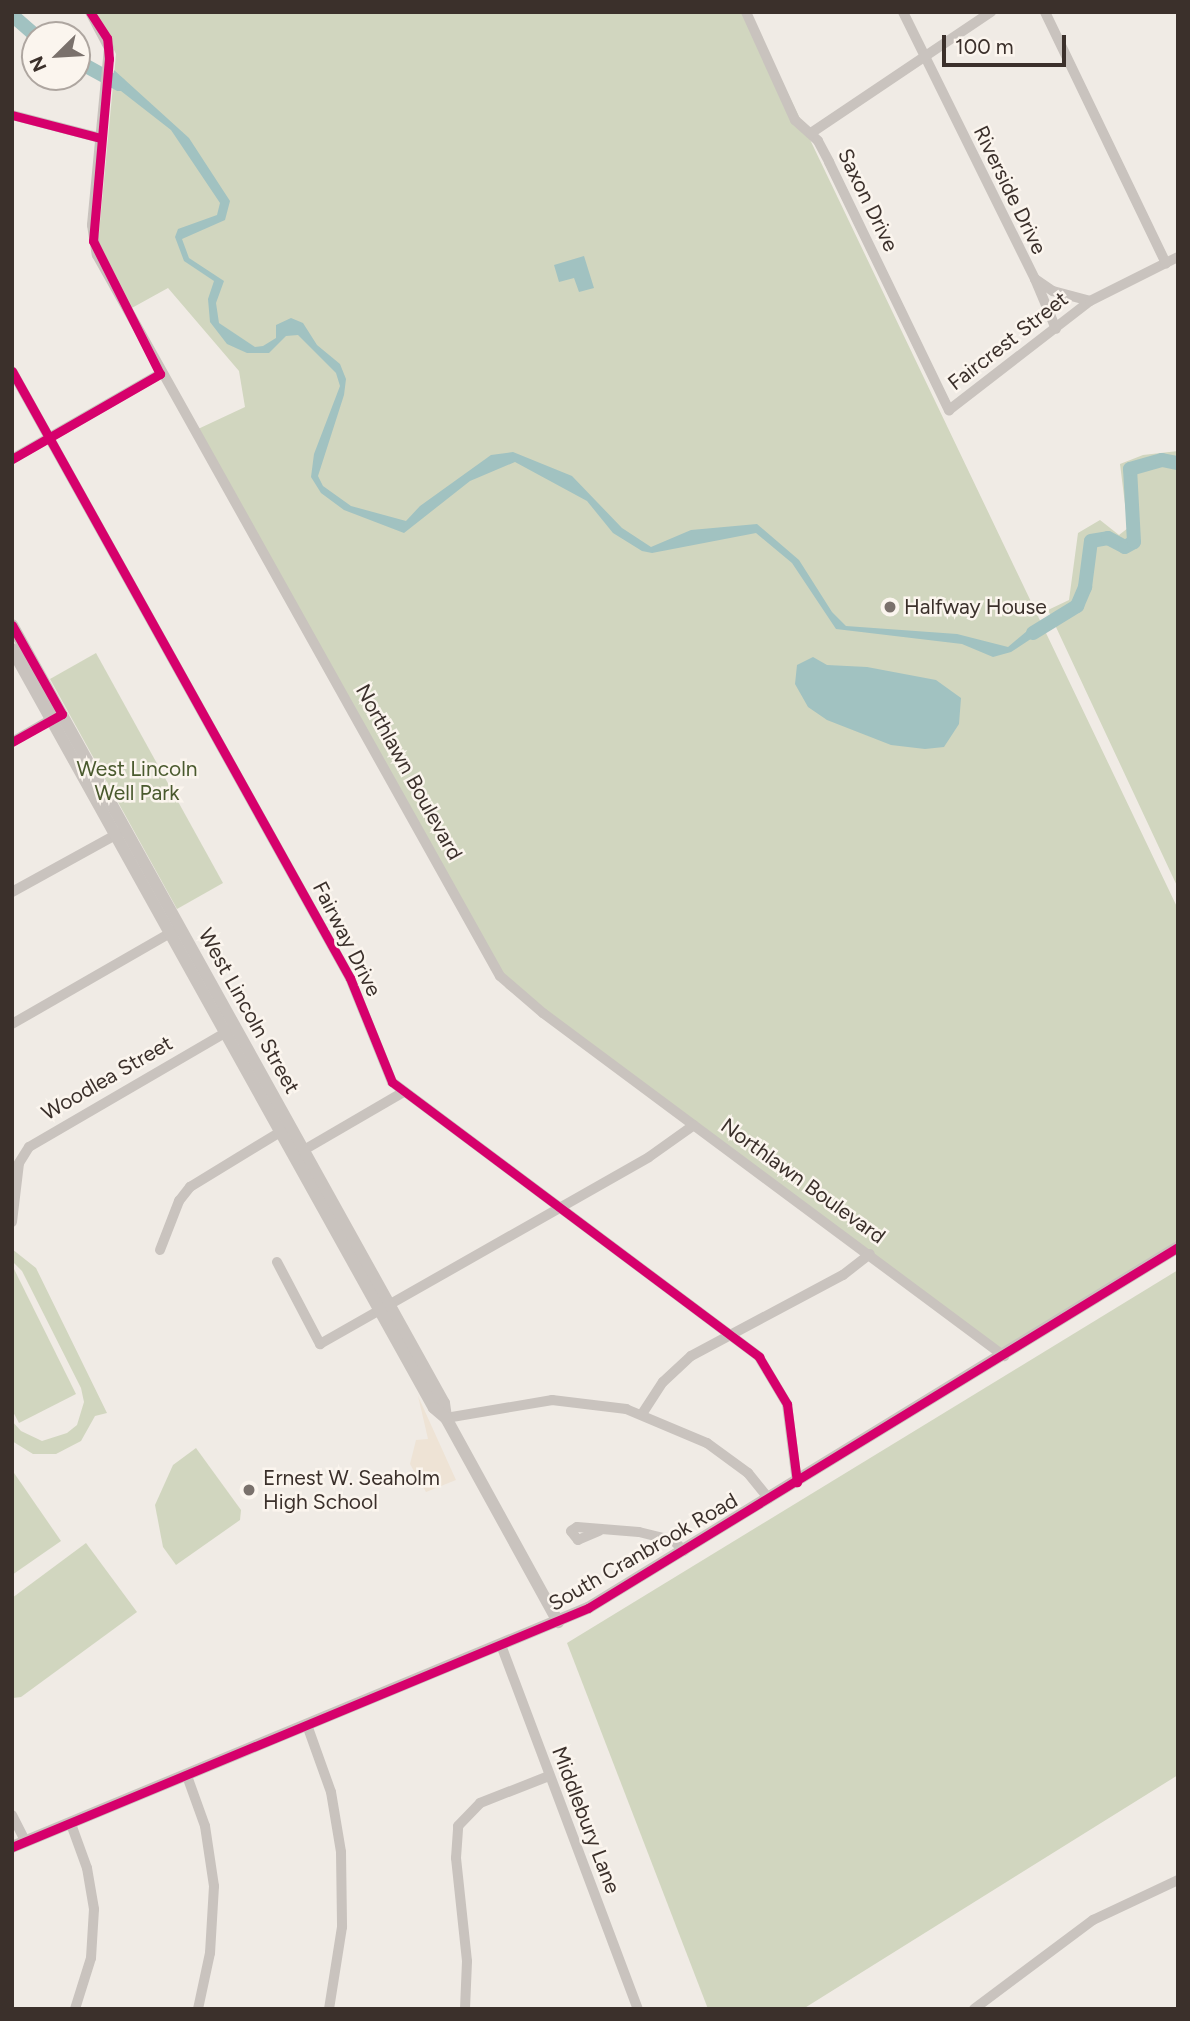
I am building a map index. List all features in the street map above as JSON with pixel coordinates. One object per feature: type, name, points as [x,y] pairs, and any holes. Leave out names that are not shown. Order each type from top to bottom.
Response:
[{"type":"street","name":"Northlawn Boulevard","points":[[90,12],[107,38],[109,59],[100,138],[94,247],[160,374],[500,976],[543,1013],[870,1254],[1003,1356]]},
{"type":"street","name":"Saxon Drive","points":[[746,12],[795,120],[811,133],[949,410]]},
{"type":"street","name":"Riverside Drive","points":[[903,12],[1035,279],[1053,291],[1090,301]]},
{"type":"street","points":[[811,133],[923,54],[991,12]]},
{"type":"street","points":[[1045,12],[1166,263]]},
{"type":"street","points":[[12,115],[100,138]]},
{"type":"street","points":[[1090,301],[1178,257]]},
{"type":"street","points":[[1035,279],[1056,329]]},
{"type":"street","name":"Faircrest Street","points":[[949,410],[1090,301]]},
{"type":"street","name":"Fairway Drive","points":[[12,371],[350,978],[388,1076],[402,1093],[731,1333],[765,1364],[784,1395],[797,1482]]},
{"type":"street","points":[[12,459],[160,374]]},
{"type":"street","name":"West Lincoln Street","points":[[12,625],[57,716],[285,1129],[385,1307],[444,1403],[446,1418],[558,1622]]},
{"type":"street","name":"West Lincoln Street","points":[[12,649],[57,716]]},
{"type":"street","points":[[12,742],[57,716]]},
{"type":"street","points":[[12,892],[121,832]]},
{"type":"street","points":[[12,1024],[175,930]]},
{"type":"street","name":"Woodlea Street","points":[[13,1220],[19,1163],[29,1147],[231,1030]]},
{"type":"street","points":[[299,1153],[402,1093]]},
{"type":"street","points":[[277,1262],[320,1344],[674,1142],[694,1125]]},
{"type":"street","points":[[160,1250],[179,1201],[190,1187],[285,1129]]},
{"type":"street","name":"South Cranbrook Road","points":[[12,1847],[558,1622],[684,1551],[1178,1247]]},
{"type":"street","points":[[642,1414],[682,1362],[731,1333],[843,1275],[870,1254]]},
{"type":"street","points":[[446,1418],[502,1405],[552,1400],[642,1414],[724,1455],[748,1474],[769,1499]]},
{"type":"street","points":[[599,1531],[669,1539],[684,1551]]},
{"type":"street","name":"Middlebury Lane","points":[[501,1645],[638,2009]]},
{"type":"street","points":[[307,1726],[331,1792],[341,1852],[342,1927],[329,2009]]},
{"type":"street","points":[[187,1776],[205,1826],[214,1886],[210,1953],[198,2009]]},
{"type":"street","points":[[465,2009],[467,1961],[456,1858],[458,1826],[480,1803],[549,1776]]},
{"type":"street","points":[[12,1815],[26,1842]]},
{"type":"street","points":[[71,1824],[87,1868],[94,1909],[91,1958],[75,2009]]},
{"type":"street","points":[[974,2009],[1094,1920],[1178,1880]]},
{"type":"green space","points":[[96,12],[749,12],[1178,909],[1178,1244],[1001,1352],[506,988],[230,499],[198,429],[245,407],[239,371],[168,288],[130,309],[98,243],[116,54]]},
{"type":"green space","points":[[1178,451],[1178,888],[1048,610],[1069,600],[1078,533],[1100,520],[1119,535],[1128,528],[1120,464],[1143,455]]},
{"type":"green space","name":"West Lincoln Well Park","points":[[96,653],[223,883],[177,909],[50,679]]},
{"type":"green space","points":[[12,1249],[36,1268],[107,1413],[95,1416],[81,1441],[56,1454],[33,1454],[12,1441],[12,1421],[21,1431],[42,1441],[67,1433],[77,1425],[84,1402],[81,1388],[22,1271],[12,1261]]},
{"type":"green space","points":[[14,1269],[76,1394],[19,1423],[12,1410]]},
{"type":"green space","points":[[1178,1270],[1178,1775],[803,2009],[708,2009],[567,1643]]},
{"type":"green space","points":[[196,1448],[241,1510],[240,1520],[176,1565],[163,1547],[155,1505],[173,1465]]},
{"type":"green space","points":[[12,1470],[61,1541],[12,1575]]},
{"type":"green space","points":[[86,1543],[137,1612],[21,1697],[13,1698],[12,1598]]},
{"type":"shaded area","points":[[418,1396],[456,1480],[426,1492],[410,1464],[416,1440],[428,1439]]},
{"type":"water","points":[[114,70],[189,138],[230,201],[225,220],[182,239],[189,258],[224,281],[216,303],[219,323],[255,347],[263,346],[276,338],[276,325],[291,318],[303,323],[317,345],[340,364],[346,379],[344,395],[318,476],[323,486],[351,506],[406,521],[420,506],[491,455],[513,452],[572,476],[622,528],[651,547],[691,530],[757,524],[799,560],[832,612],[846,626],[957,634],[1008,647],[1027,631],[1047,623],[1049,627],[1011,652],[993,657],[962,644],[836,629],[792,563],[756,533],[652,553],[642,551],[613,533],[587,501],[515,462],[470,481],[404,533],[344,510],[321,493],[311,477],[314,454],[340,386],[336,373],[298,335],[286,336],[269,353],[247,353],[227,344],[210,322],[208,299],[214,281],[184,261],[175,237],[178,229],[217,215],[220,203],[171,130],[112,84]]},
{"type":"water","points":[[584,256],[594,288],[579,292],[574,278],[559,282],[554,265]]},
{"type":"water","points":[[813,657],[827,665],[867,667],[936,680],[961,698],[959,724],[944,747],[925,749],[891,745],[827,720],[808,707],[795,684],[797,665]]},
{"type":"waterway","points":[[12,15],[21,23]]},
{"type":"waterway","points":[[91,69],[119,84]]},
{"type":"waterway","points":[[1033,633],[1077,606],[1085,587],[1091,541],[1108,538],[1125,547],[1134,542],[1130,469],[1162,460],[1178,463]]},
{"type":"waterway","points":[[1151,2009],[1157,2009]]},
{"type":"waterway","points":[[1163,2009],[1169,2009]]},
{"type":"cycle path","points":[[12,459],[160,374],[93,241],[109,59],[107,38],[90,12]]},
{"type":"cycle path","points":[[12,115],[100,138]]},
{"type":"cycle path","points":[[12,371],[350,978],[392,1082],[759,1357],[787,1404],[797,1482]]},
{"type":"cycle path","points":[[12,625],[62,714],[12,742]]},
{"type":"cycle path","points":[[12,1847],[588,1608],[1178,1247]]},
{"type":"place","name":"Halfway House","points":[[890,607]]},
{"type":"place","name":"Ernest W. Seaholm High School","points":[[249,1490]]}]
